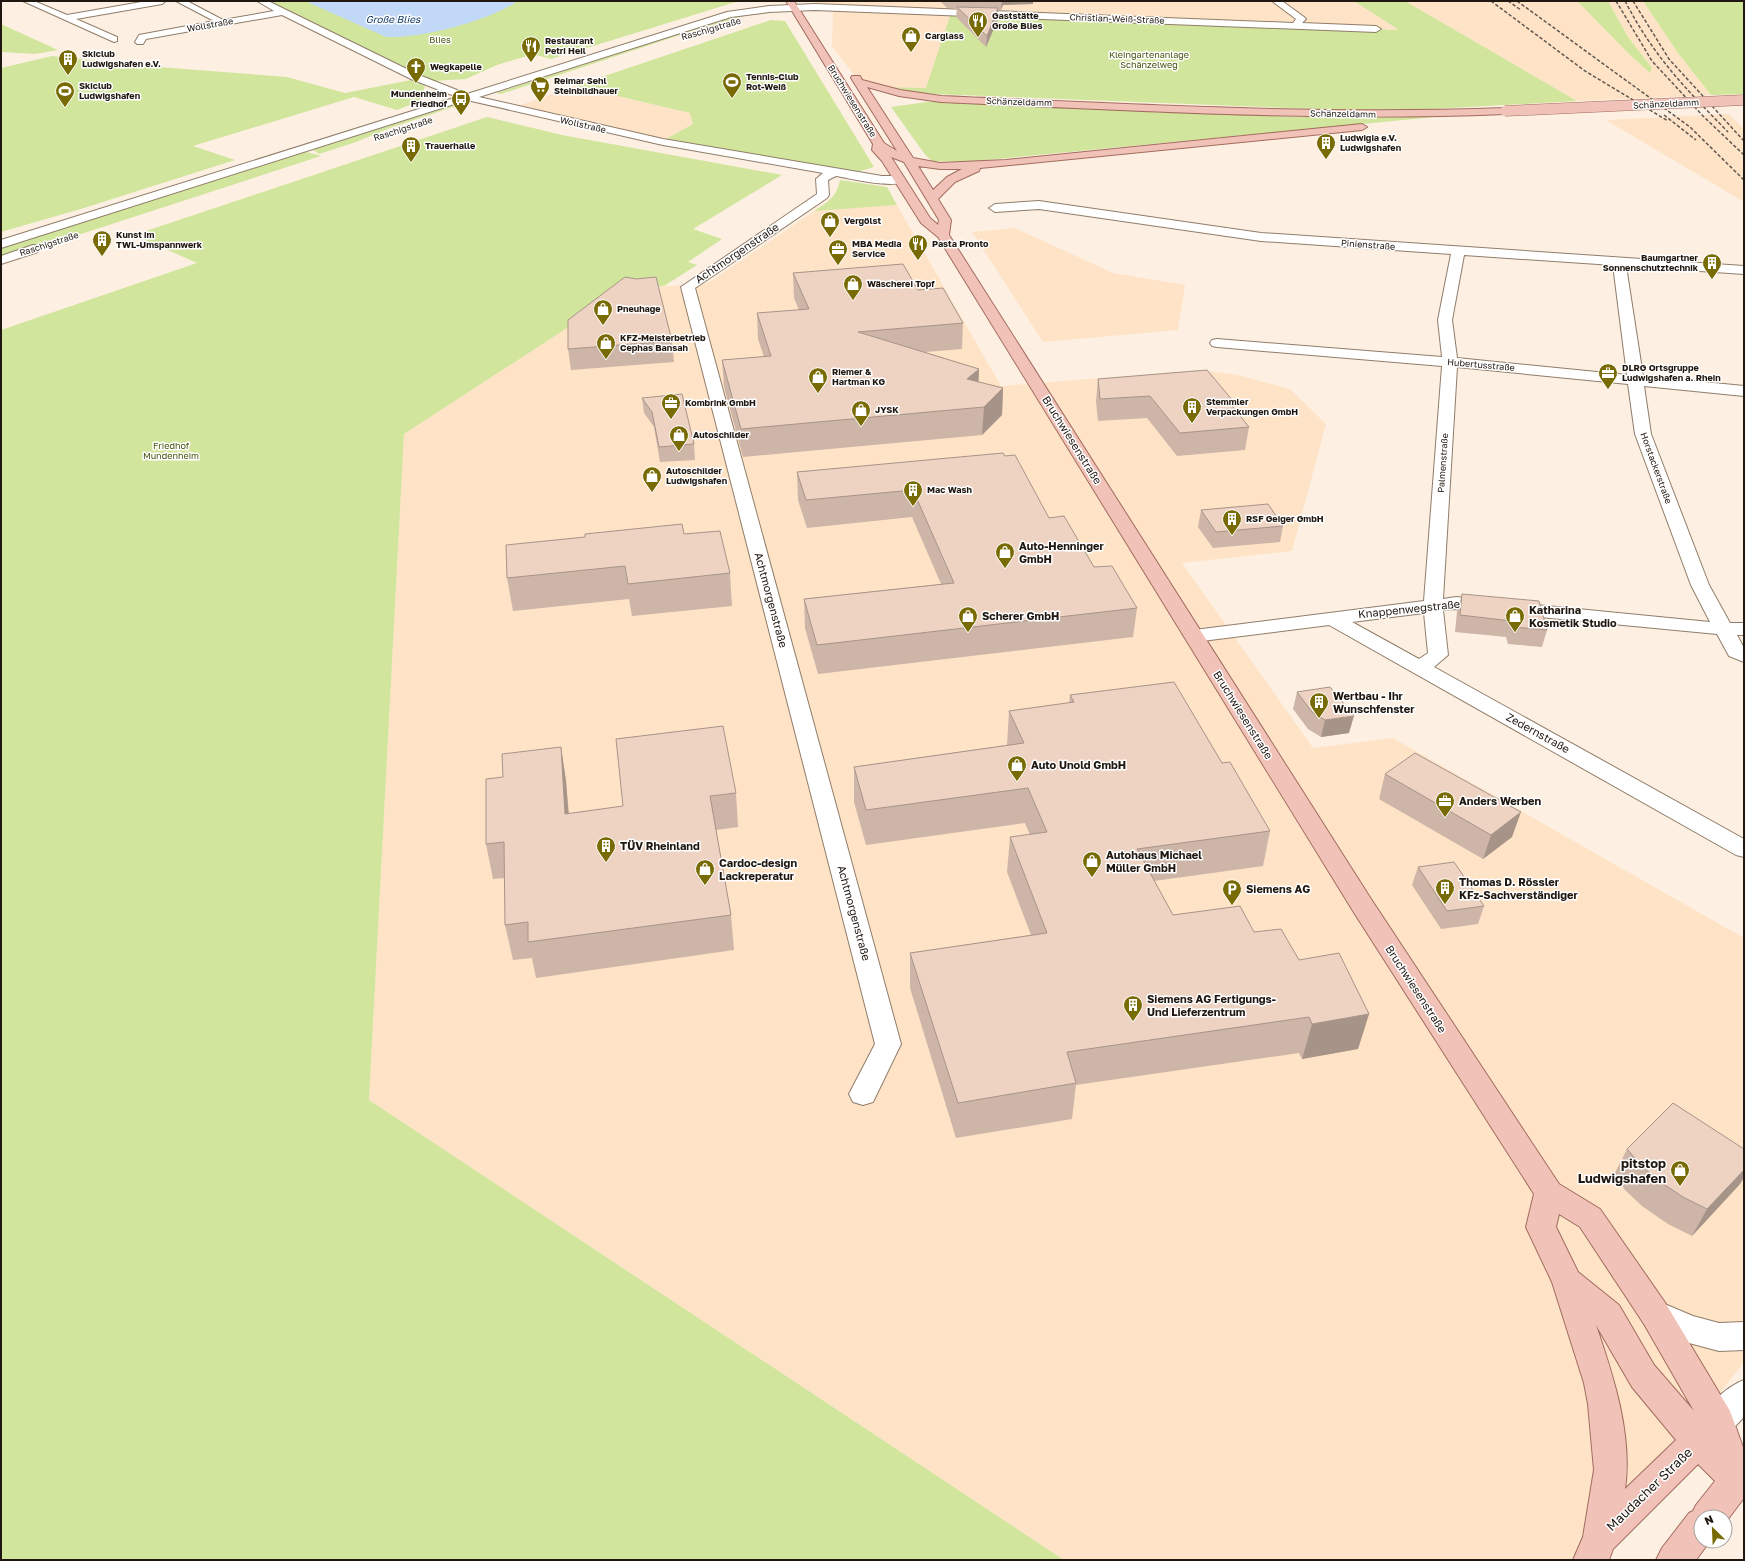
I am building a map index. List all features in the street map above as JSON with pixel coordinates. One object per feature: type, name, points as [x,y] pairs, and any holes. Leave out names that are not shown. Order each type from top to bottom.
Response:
[{"type":"main road","name":"Bruchwiesenstraße","points":[[793,7],[879,144],[878,150],[887,159],[925,220],[943,234],[1399,964],[1549,1193]]},
{"type":"main road","name":"Bruchwiesenstraße","points":[[850,70],[881,106],[910,162],[945,220],[943,234]]},
{"type":"main road","name":"Schänzeldamm","points":[[859,82],[895,92],[941,99],[1307,114],[1430,114],[1744,100]]},
{"type":"main road","name":"Schänzeldamm","points":[[898,103],[941,99]]},
{"type":"main road","points":[[860,114],[881,106]]},
{"type":"main road","name":"Schänzeldamm","points":[[879,144],[895,156],[910,162],[936,166],[1006,163],[1374,126],[1515,117],[1744,107]]},
{"type":"main road","name":"Schänzeldamm","points":[[933,198],[944,184],[954,177],[966,172],[1006,163]]},
{"type":"main road","name":"Maudacher Straße","points":[[1596,1548],[1611,1470],[1604,1404],[1600,1383],[1568,1282],[1542,1227],[1549,1193],[1590,1218],[1655,1314],[1708,1432],[1742,1479],[1715,1509]]},
{"type":"main road","name":"Maudacher Straße","points":[[1568,1282],[1608,1315],[1643,1376],[1708,1432]]},
{"type":"main road","name":"Maudacher Straße","points":[[1596,1548],[1708,1432]]},
{"type":"main road","points":[[1674,1560],[1693,1535]]},
{"type":"street","points":[[26,1],[114,39]]},
{"type":"street","points":[[110,1],[138,15]]},
{"type":"street","points":[[66,18],[162,1]]},
{"type":"street","points":[[180,1],[218,20]]},
{"type":"street","name":"Wollstraße","points":[[261,1],[432,85],[467,97],[662,142],[832,173],[882,180],[899,180]]},
{"type":"street","points":[[730,14],[770,1]]},
{"type":"street","points":[[1276,1],[1301,19],[1295,26]]},
{"type":"street","name":"Raschigstraße","points":[[430,120],[715,27],[793,7]]},
{"type":"street","name":"Raschigstraße","points":[[1,244],[730,14],[793,7],[807,9]]},
{"type":"street","name":"Christian-Weiß-Straße","points":[[807,9],[1100,15],[1376,29]]},
{"type":"street","name":"Wollstraße","points":[[140,42],[142,37],[283,12]]},
{"type":"street","points":[[432,85],[473,88],[515,82]]},
{"type":"street","points":[[416,113],[427,106],[434,98],[435,90],[432,85]]},
{"type":"street","points":[[300,150],[321,156]]},
{"type":"street","name":"Achtmorgenstraße","points":[[832,173],[822,179],[823,195],[688,287],[888,1044],[863,1094]]},
{"type":"street","name":"Pinienstraße","points":[[995,208],[1039,205],[1261,237],[1744,270]]},
{"type":"street","name":"Raschigstraße","points":[[1,260],[48,245]]},
{"type":"street","name":"Palmenstraße","points":[[1421,668],[1438,655],[1433,605],[1450,362],[1445,320],[1458,251]]},
{"type":"street","name":"Horstackerstraße","points":[[1619,262],[1643,434],[1700,585],[1736,652],[1744,656]]},
{"type":"street","name":"Hubertusstraße","points":[[1217,343],[1450,362],[1744,391]]},
{"type":"street","name":"Knappenwegstraße","points":[[1194,636],[1456,603],[1723,629],[1744,629]]},
{"type":"street","name":"Zedernstraße","points":[[1331,618],[1744,849]]},
{"type":"street","points":[[1655,1314],[1689,1329],[1719,1337],[1744,1336]]},
{"type":"street","name":"Maudacher Straße","points":[[1708,1432],[1744,1396]]},
{"type":"street","points":[[1708,1432],[1744,1446]]},
{"type":"shaded area","points":[[814,1],[1354,1],[1399,30],[951,16],[926,88],[873,87],[859,82],[832,46],[833,10],[829,4],[816,3]]},
{"type":"shaded area","points":[[1405,1],[1577,1],[1629,54],[1650,73],[1652,68],[1628,37],[1608,1],[1643,1],[1678,53],[1711,95],[1577,101]]},
{"type":"shaded area","points":[[575,86],[690,113],[693,124],[666,139],[518,106]]},
{"type":"shaded area","points":[[1729,114],[1744,129],[1744,202],[1606,120]]},
{"type":"shaded area","points":[[897,205],[1001,386],[1201,370],[1238,375],[1290,389],[1326,424],[1292,551],[1182,563],[1313,748],[1393,738],[1744,938],[1744,1362],[1591,1560],[1064,1560],[369,1100],[404,434],[627,289],[708,283],[816,210]]},
{"type":"shaded area","points":[[1015,228],[1113,273],[1185,285],[1178,330],[1043,342],[972,232]]},
{"type":"green space","name":"Blies","points":[[268,1],[739,1],[551,59],[533,54],[497,65],[466,79],[433,81]]},
{"type":"green space","name":"Kleingartenanlage Schänzelweg","points":[[1354,1],[1405,1],[1577,101],[1433,109],[1343,110],[882,92],[881,87],[926,88],[950,16],[1399,30]]},
{"type":"green space","points":[[1577,1],[1608,1],[1628,37],[1652,68],[1650,73],[1629,54]]},
{"type":"green space","points":[[1643,1],[1744,1],[1744,94],[1711,95],[1678,53]]},
{"type":"green space","points":[[770,10],[771,13],[744,16],[692,31],[501,94],[496,93],[725,19]]},
{"type":"green space","name":"Tennis-Club Rot-Weiß","points":[[771,20],[785,21],[874,167],[857,172],[666,139],[693,124],[690,113],[575,86]]},
{"type":"green space","points":[[1,24],[58,50],[35,54],[1,52]]},
{"type":"green space","points":[[52,56],[158,67],[287,77],[345,93],[411,80],[425,86],[418,102],[397,110],[354,97],[193,146],[235,160],[84,208],[1,232],[1,68]]},
{"type":"green space","points":[[934,101],[1296,117],[1435,117],[965,162],[932,161],[926,156],[891,107]]},
{"type":"green space","points":[[459,105],[319,154],[312,149]]},
{"type":"green space","name":"Friedhof Mundenheim","points":[[487,117],[562,135],[782,175],[693,229],[722,239],[688,262],[697,265],[664,286],[627,289],[404,434],[369,1100],[1064,1560],[1,1560],[1,330],[197,263],[134,235]]},
{"type":"green space","points":[[300,150],[321,156],[1,260],[1,244]]},
{"type":"green space","points":[[840,180],[887,187],[897,205],[814,211],[834,195]]},
{"type":"water","name":"Große Blies","points":[[305,1],[516,2],[489,16],[435,32],[400,37],[386,37]]},
{"type":"building","points":[[957,7],[998,8],[987,36]]},
{"type":"building","points":[[903,264],[918,290],[943,288],[963,323],[858,332],[979,369],[967,379],[1003,388],[984,407],[741,429],[722,360],[771,356],[757,313],[809,309],[793,273]]},
{"type":"building","points":[[625,277],[636,279],[656,277],[672,341],[568,349],[568,320]]},
{"type":"building","points":[[1207,370],[1233,401],[1229,402],[1249,427],[1180,433],[1150,396],[1100,399],[1098,379]]},
{"type":"building","points":[[682,394],[694,444],[659,447],[652,412],[642,398]]},
{"type":"building","points":[[1003,453],[1005,456],[1015,455],[1049,518],[1064,516],[1094,567],[1112,566],[1137,608],[817,645],[804,599],[954,583],[913,490],[806,500],[797,472]]},
{"type":"building","points":[[1268,504],[1283,526],[1216,532],[1201,510]]},
{"type":"building","points":[[682,524],[684,534],[720,531],[730,573],[628,584],[625,566],[507,578],[506,545],[585,537],[585,534]]},
{"type":"building","points":[[1462,594],[1539,601],[1547,630],[1513,627],[1512,621],[1460,615]]},
{"type":"building","points":[[1174,682],[1222,763],[1230,762],[1270,831],[1137,849],[1173,915],[1240,906],[1254,932],[1281,929],[1299,960],[1339,953],[1369,1014],[1312,1024],[1309,1017],[1067,1052],[1076,1083],[958,1103],[910,953],[1047,933],[1010,837],[1047,832],[1028,788],[866,810],[854,767],[1024,743],[1009,711],[1074,702],[1070,695]]},
{"type":"building","points":[[1330,687],[1354,716],[1325,720],[1312,712],[1297,692]]},
{"type":"building","name":"TÜV Rheinland","points":[[723,726],[736,793],[710,796],[731,915],[528,942],[528,922],[505,925],[504,842],[486,844],[486,779],[503,777],[502,754],[561,747],[565,814],[623,806],[616,739]]},
{"type":"building","points":[[1415,753],[1521,812],[1491,835],[1385,774]]},
{"type":"building","points":[[1454,862],[1484,906],[1447,911],[1418,867]]},
{"type":"building","points":[[1673,1103],[1744,1149],[1744,1170],[1707,1209],[1683,1197],[1656,1179],[1627,1149]]},
{"type":"railway","points":[[1491,1],[1585,71],[1668,121]]},
{"type":"railway","points":[[1508,1],[1521,10]]},
{"type":"railway","points":[[1517,1],[1690,127],[1744,180]]},
{"type":"railway","points":[[1616,1],[1652,61],[1703,116],[1744,155]]},
{"type":"railway","points":[[1625,1],[1647,39],[1671,71],[1728,132]]},
{"type":"railway","points":[[1633,1],[1669,59],[1744,141]]},
{"type":"railway","points":[[1664,115],[1696,140]]},
{"type":"place","name":"Gaststätte Große Blies","points":[[978,38]]},
{"type":"place","name":"Carglass","points":[[911,53]]},
{"type":"place","name":"Restaurant Petri Heil","points":[[531,63]]},
{"type":"place","name":"Skiclub Ludwigshafen e.V.","points":[[68,76]]},
{"type":"place","name":"Wegkapelle","points":[[416,84]]},
{"type":"place","name":"Tennis-Club Rot-Weiß","points":[[732,99]]},
{"type":"place","name":"Reimar Sehl Steinbildhauer","points":[[540,103]]},
{"type":"place","name":"Skiclub Ludwigshafen","points":[[65,108]]},
{"type":"place","name":"Mundenheim Friedhof","points":[[461,116]]},
{"type":"place","name":"Ludwigia e.V. Ludwigshafen","points":[[1326,160]]},
{"type":"place","name":"Trauerhalle","points":[[411,163]]},
{"type":"place","name":"Vergölst","points":[[830,238]]},
{"type":"place","name":"Kunst im TWL-Umspannwerk","points":[[102,257]]},
{"type":"place","name":"Pasta Pronto","points":[[918,261]]},
{"type":"place","name":"MBA Media Service","points":[[838,266]]},
{"type":"place","name":"Baumgartner Sonnenschutztechnik","points":[[1712,280]]},
{"type":"place","name":"Wäscherei Topf","points":[[853,301]]},
{"type":"place","name":"Pneuhage","points":[[603,326]]},
{"type":"place","name":"KFZ-Meisterbetrieb Cephas Bansah","points":[[606,360]]},
{"type":"place","name":"DLRG Ortsgruppe Ludwigshafen a. Rhein","points":[[1608,390]]},
{"type":"place","name":"Riemer & Hartman KG","points":[[818,394]]},
{"type":"place","name":"Kombrink GmbH","points":[[671,420]]},
{"type":"place","name":"Stemmler Verpackungen GmbH","points":[[1192,424]]},
{"type":"place","name":"JYSK","points":[[861,427]]},
{"type":"place","name":"Autoschilder","points":[[679,452]]},
{"type":"place","name":"Autoschilder Ludwigshafen","points":[[652,493]]},
{"type":"place","name":"Mac Wash","points":[[913,507]]},
{"type":"place","name":"RSF Geiger GmbH","points":[[1232,536]]},
{"type":"place","name":"Auto-Henninger GmbH","points":[[1005,569]]},
{"type":"place","name":"Scherer GmbH","points":[[968,633]]},
{"type":"place","name":"Katharina Kosmetik Studio","points":[[1515,633]]},
{"type":"place","name":"Wertbau - Ihr Wunschfenster","points":[[1319,719]]},
{"type":"place","name":"Auto Unold GmbH","points":[[1017,782]]},
{"type":"place","name":"Anders Werben","points":[[1445,818]]},
{"type":"place","name":"TÜV Rheinland","points":[[606,863]]},
{"type":"place","name":"Autohaus Michael Müller GmbH","points":[[1092,878]]},
{"type":"place","name":"Cardoc-design Lackreperatur","points":[[705,886]]},
{"type":"place","name":"Thomas D. Rössler KFz-Sachverständiger","points":[[1445,905]]},
{"type":"place","name":"Siemens AG","points":[[1232,906]]},
{"type":"place","name":"Siemens AG Fertigungs- Und Lieferzentrum","points":[[1133,1022]]},
{"type":"place","name":"pitstop Ludwigshafen","points":[[1680,1187]]}]
